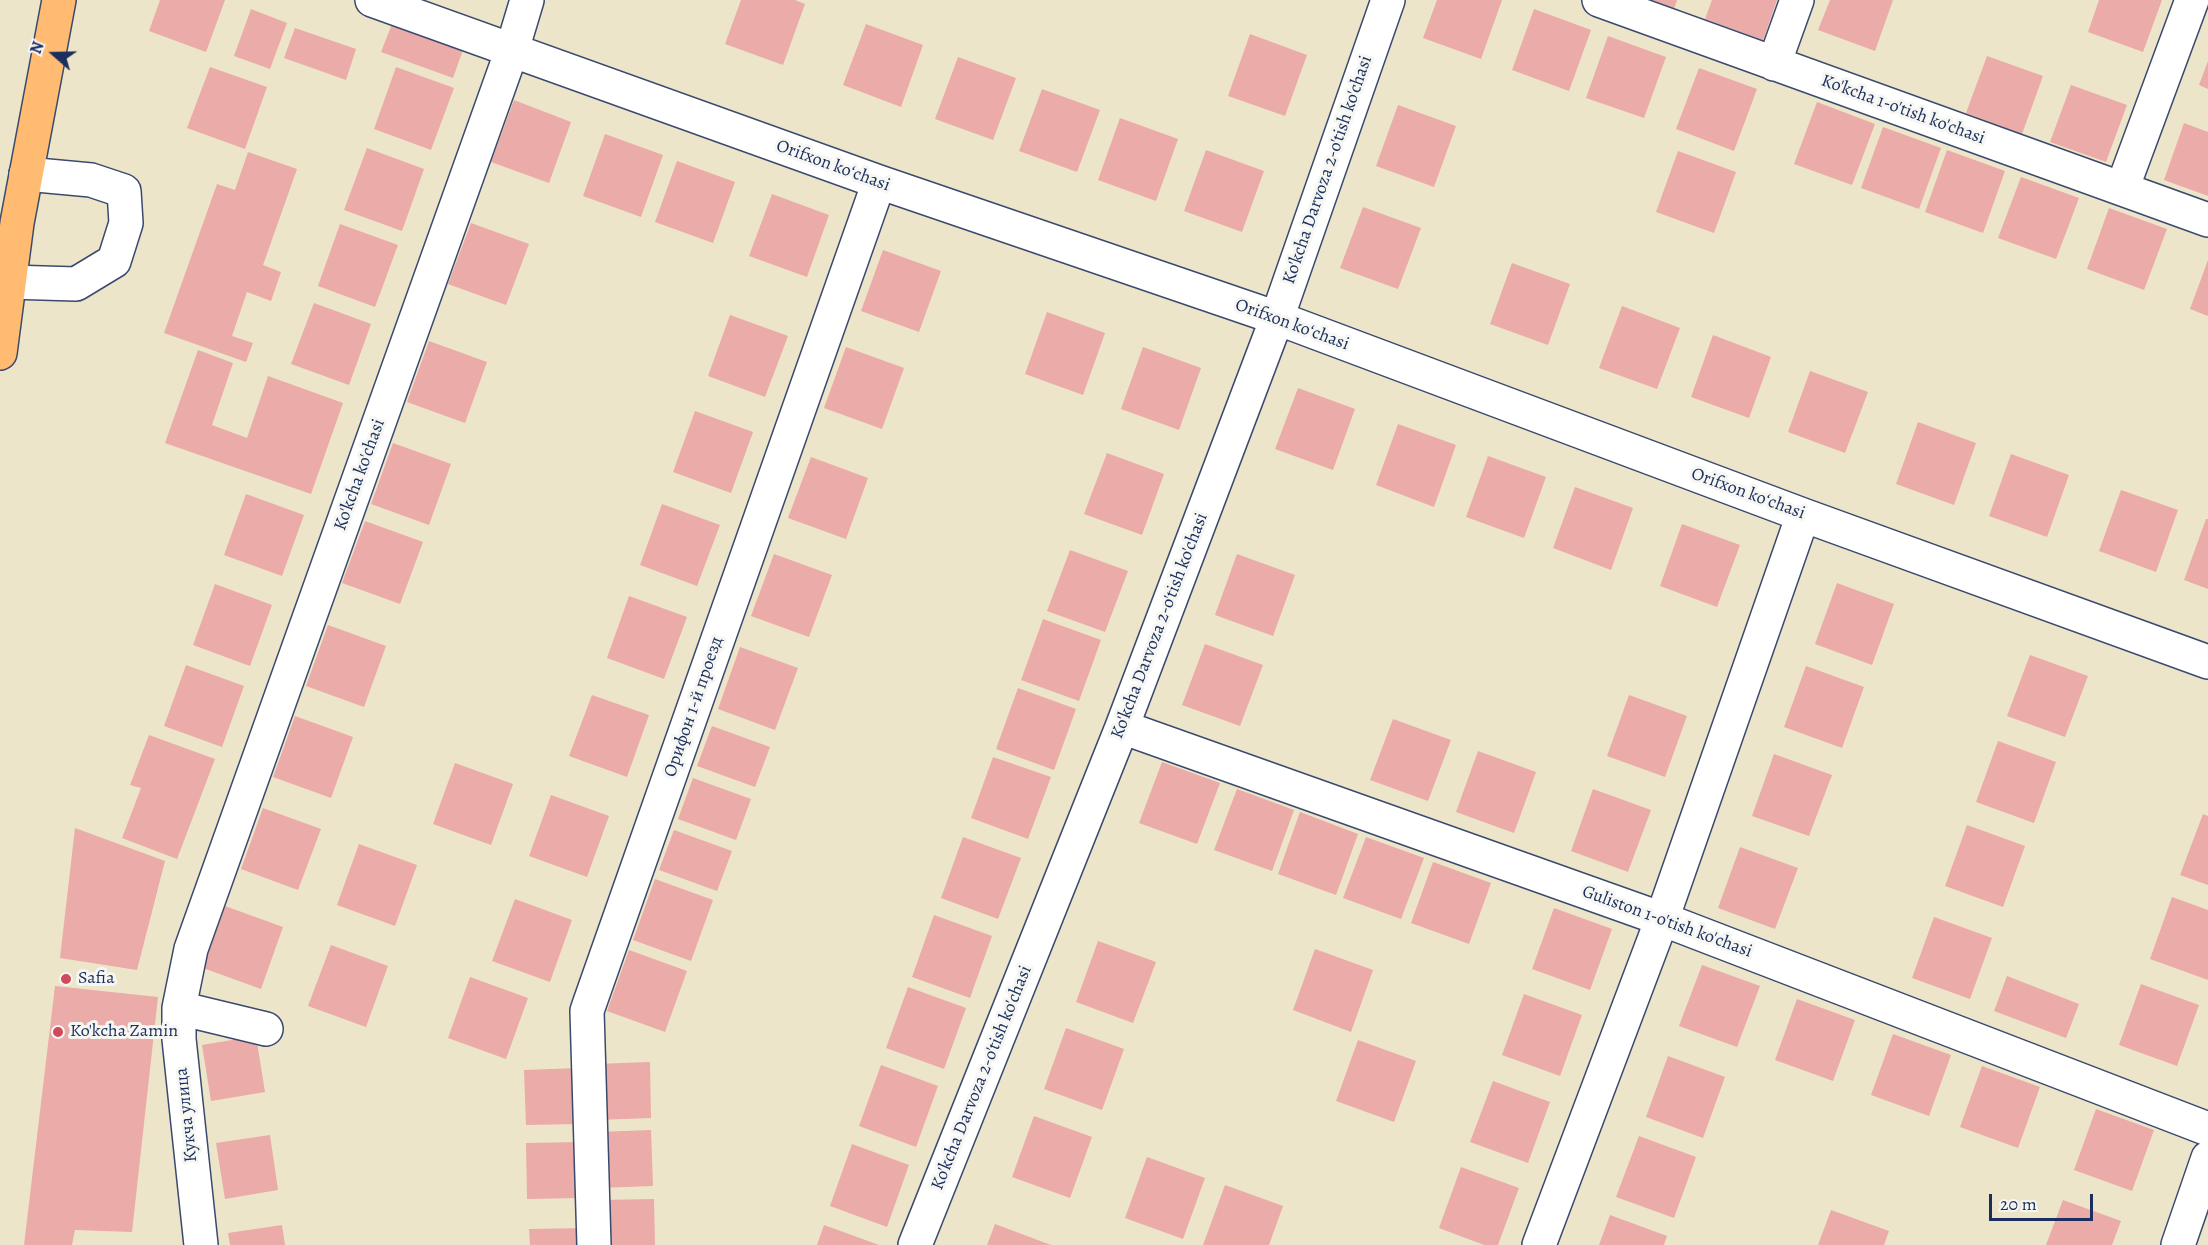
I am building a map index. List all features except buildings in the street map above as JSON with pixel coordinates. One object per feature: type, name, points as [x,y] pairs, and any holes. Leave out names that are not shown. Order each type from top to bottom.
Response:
[{"type":"main road","points":[[0,353],[26,174],[59,0]]},
{"type":"street","name":"Orifxon koʻchasi","points":[[372,0],[879,182],[1277,318],[1803,515],[2208,662]]},
{"type":"street","name":"Ko'kcha ko'chasi","points":[[191,949],[512,50],[527,0]]},
{"type":"street","name":"Ko'kcha Darvoza 2-o'tish ko'chasi","points":[[915,1245],[1122,727],[1277,318],[1388,0]]},
{"type":"street","name":"Ko'kcha 1-o'tish ko'chasi","points":[[1599,0],[2208,220]]},
{"type":"street","points":[[1774,64],[1797,0]]},
{"type":"street","points":[[2122,189],[2192,0]]},
{"type":"street","points":[[9,282],[76,284],[114,261],[126,223],[124,191],[91,180],[26,174]]},
{"type":"street","name":"Орифон 1-й проезд","points":[[594,1245],[587,1011],[879,182]]},
{"type":"street","points":[[1539,1245],[1662,919],[1803,515]]},
{"type":"street","name":"Guliston 1-o'tish ko'chasi","points":[[1122,727],[1662,919],[2208,1129]]},
{"type":"street","name":"Кукча улица","points":[[191,949],[179,1008],[179,1039],[201,1245]]},
{"type":"street","points":[[179,1008],[266,1029]]},
{"type":"street","points":[[2178,1245],[2208,1158]]},
{"type":"place","name":"Safia","points":[[66,979]]},
{"type":"place","name":"Ko'kcha Zamin","points":[[58,1032]]}]
